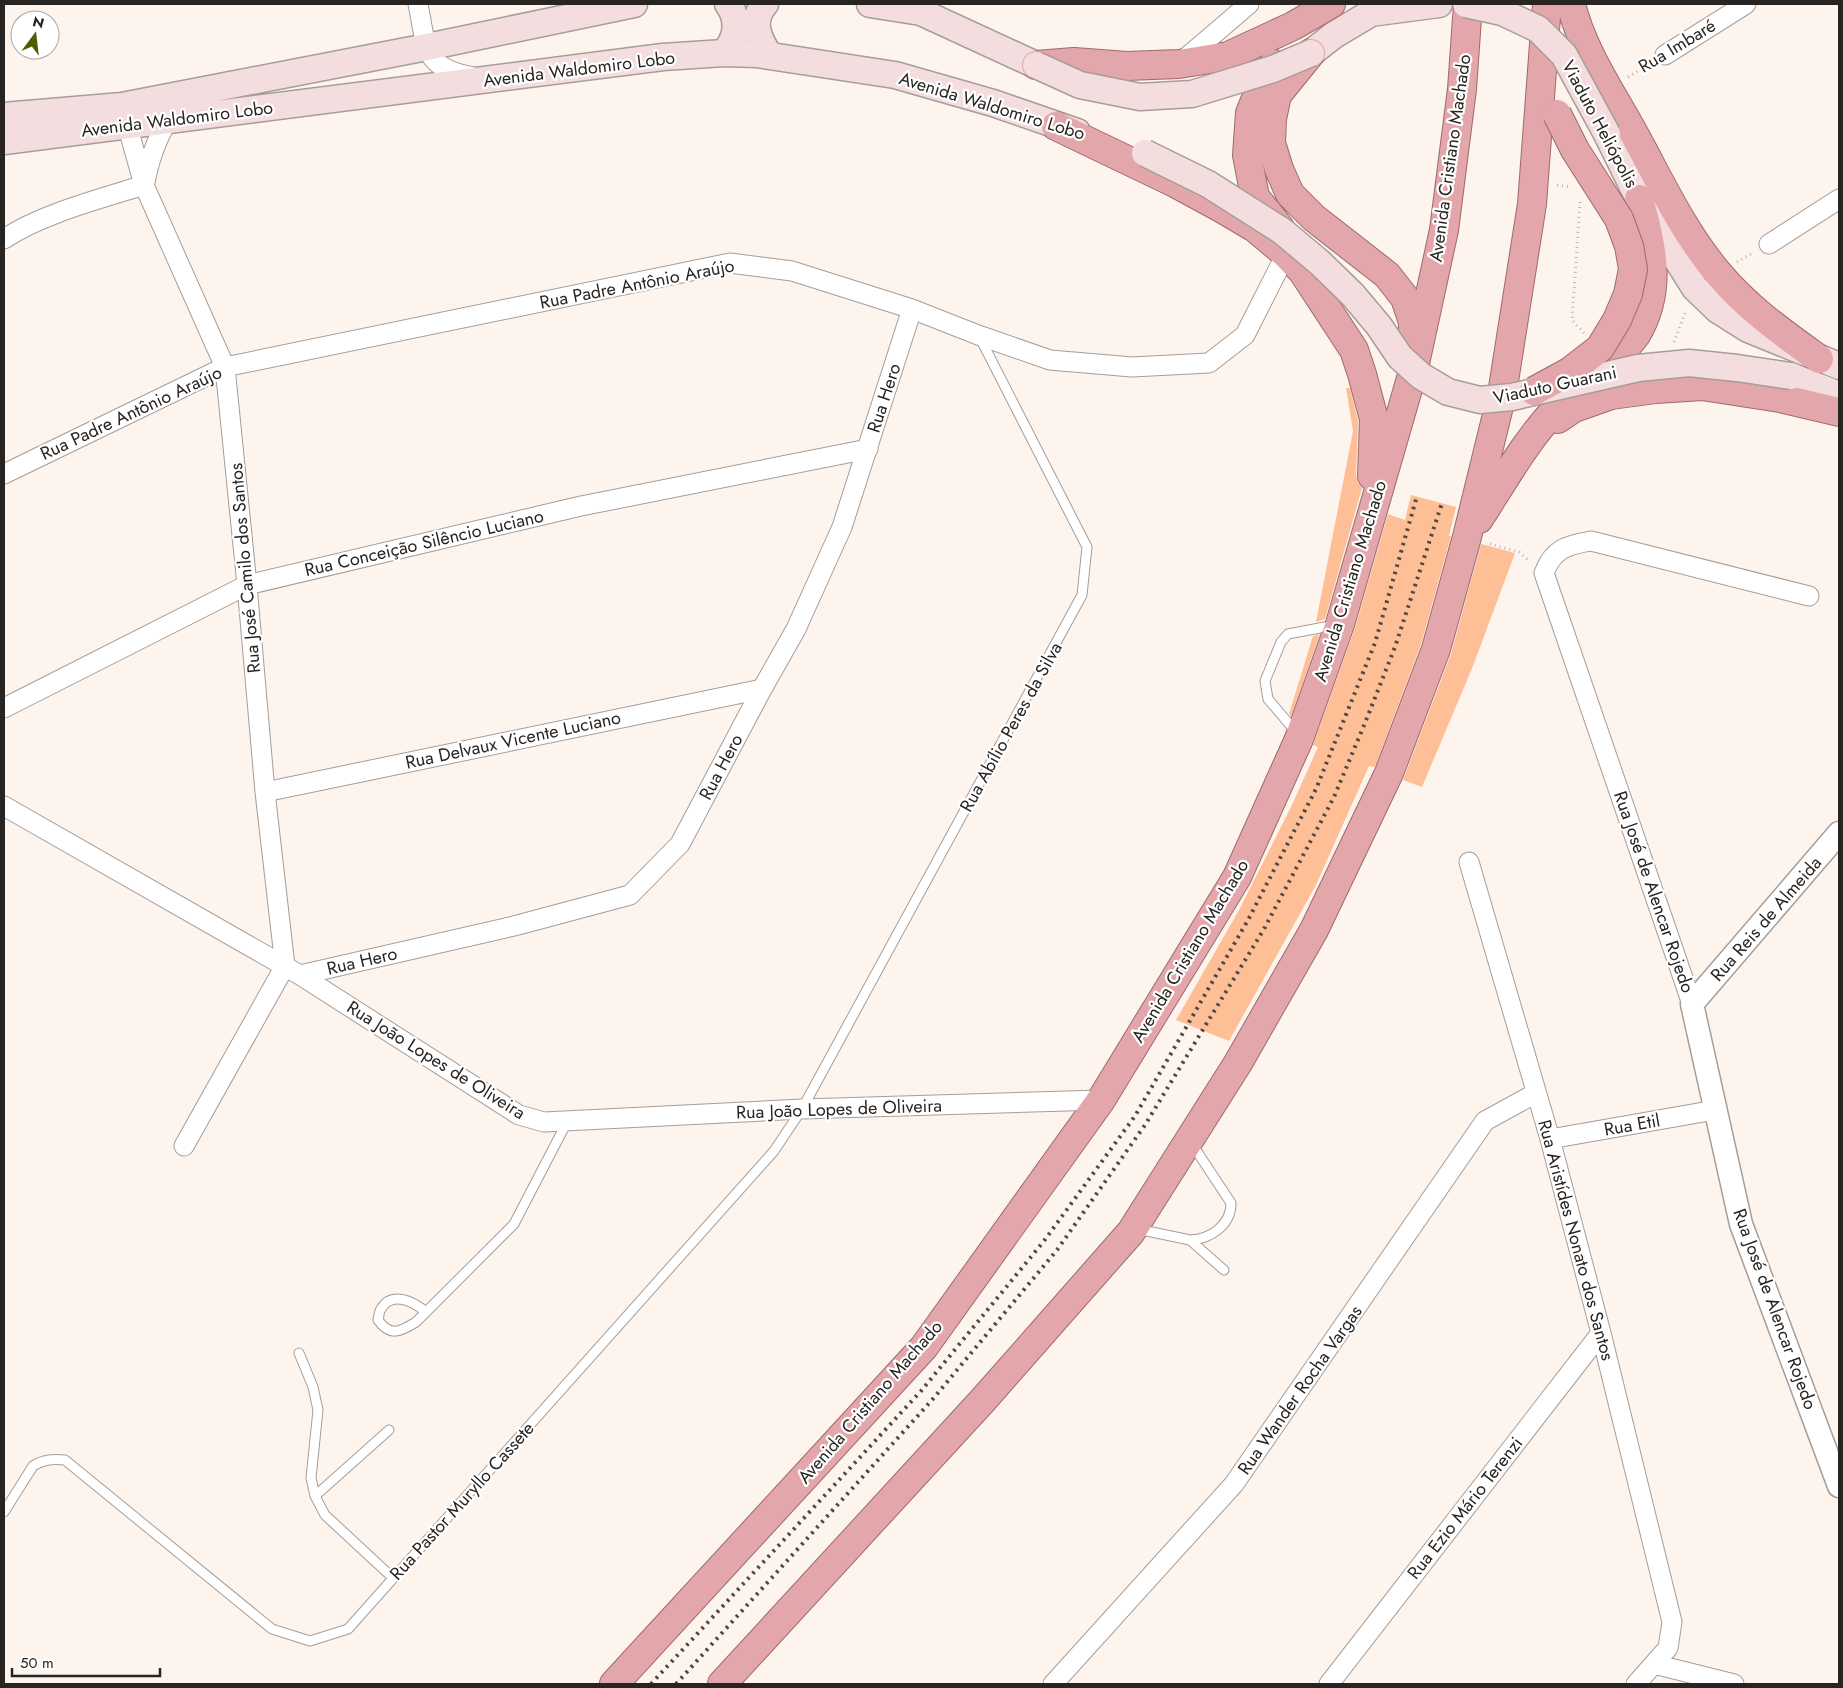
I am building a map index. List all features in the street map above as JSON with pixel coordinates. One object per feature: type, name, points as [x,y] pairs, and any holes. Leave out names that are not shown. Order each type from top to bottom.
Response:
[{"type":"highway","points":[[1036,65],[1074,62],[1127,66],[1179,64],[1228,56],[1293,26],[1331,4]]},
{"type":"highway","points":[[1336,4],[1272,66],[1264,79],[1250,113],[1247,155],[1255,197],[1354,350],[1374,419],[1370,520]]},
{"type":"highway","name":"Avenida Cristiano Machado","points":[[614,1684],[924,1346],[1101,1100],[1237,877],[1300,737],[1340,624],[1414,368],[1444,230],[1462,89],[1467,4]]},
{"type":"highway","points":[[722,1684],[984,1399],[1131,1232],[1238,1064],[1314,930],[1389,773],[1436,649],[1467,537],[1502,394],[1532,204],[1547,4]]},
{"type":"highway","points":[[1571,4],[1575,22],[1608,88],[1679,219],[1718,273],[1742,299],[1773,326],[1829,362]]},
{"type":"highway","points":[[1311,53],[1277,95],[1272,119],[1271,143],[1279,170],[1290,194],[1314,218],[1387,275],[1405,298],[1413,322],[1414,368]]},
{"type":"highway","points":[[1534,391],[1569,372],[1600,348],[1617,320],[1628,294],[1633,270],[1629,246],[1619,220],[1575,150],[1557,114],[1542,77]]},
{"type":"highway","points":[[1056,126],[1176,183],[1284,243]]},
{"type":"highway","points":[[1467,537],[1535,432],[1556,409],[1612,360],[1635,336],[1650,304],[1653,269],[1649,234],[1639,199]]},
{"type":"highway","points":[[1535,432],[1574,408],[1611,395],[1665,388],[1702,386],[1780,398],[1839,412]]},
{"type":"main road","name":"Avenida Waldomiro Lobo","points":[[4,141],[125,116],[427,47],[634,4]]},
{"type":"main road","points":[[724,53],[732,42],[736,30],[733,13],[728,4]]},
{"type":"main road","points":[[765,4],[759,13],[756,28],[759,38],[770,56]]},
{"type":"main road","points":[[870,4],[925,8],[1036,65],[1080,85],[1140,96],[1192,94],[1273,70],[1311,53],[1334,35],[1371,13],[1438,4]]},
{"type":"main road","name":"Viaduto Heliópolis","points":[[1467,4],[1502,12],[1538,29],[1564,55],[1639,199],[1696,288],[1718,310],[1748,329],[1829,362]]},
{"type":"main road","name":"Avenida Waldomiro Lobo","points":[[4,116],[125,116],[167,121],[663,57],[724,53],[770,56],[895,76],[993,103],[1056,126],[1145,153]]},
{"type":"main road","name":"Viaduto Guarani","points":[[1145,153],[1208,184],[1284,243],[1319,262],[1353,295],[1400,357],[1421,376],[1448,392],[1480,400],[1512,397],[1638,368],[1689,363],[1790,376],[1839,395]]},
{"type":"street","points":[[418,4],[427,47],[435,62],[449,71],[474,77],[506,78]]},
{"type":"street","points":[[1179,64],[1249,4]]},
{"type":"street","name":"Rua Imbaré","points":[[1664,55],[1746,4]]},
{"type":"street","name":"Rua José Camilo dos Santos","points":[[125,116],[144,185],[225,368],[248,585],[264,792],[293,971]]},
{"type":"street","points":[[4,239],[19,229],[90,202],[144,185],[149,161],[167,121]]},
{"type":"street","points":[[1769,244],[1839,199]]},
{"type":"street","name":"Rua Padre Antônio Araújo","points":[[4,474],[225,368],[730,263],[792,272],[912,309],[978,335],[1050,360],[1132,367],[1209,363],[1245,335],[1284,243]]},
{"type":"street","name":"Rua Hero","points":[[293,971],[514,926],[630,896],[680,844],[796,629],[842,527],[912,309]]},
{"type":"street","name":"Rua Conceição Silêncio Luciano","points":[[4,708],[248,585],[581,506],[868,449]]},
{"type":"street","points":[[1544,573],[1549,559],[1571,544],[1591,541],[1809,596]]},
{"type":"street","name":"Rua José de Alencar Rojedo","points":[[1544,573],[1692,1004],[1741,1224],[1839,1486]]},
{"type":"street","name":"Rua Delvaux Vicente Luciano","points":[[264,792],[762,689]]},
{"type":"street","name":"Rua João Lopes de Oliveira","points":[[4,806],[293,971],[519,1115],[544,1122],[569,1119],[1101,1100]]},
{"type":"street","name":"Rua Reis de Almeida","points":[[1692,1004],[1839,833]]},
{"type":"street","name":"Rua Aristídes Nonato dos Santos","points":[[1469,862],[1550,1139],[1601,1333],[1672,1622],[1668,1648],[1654,1664]]},
{"type":"street","points":[[184,1146],[293,971]]},
{"type":"street","name":"Rua Wander Rocha Vargas","points":[[1053,1684],[1234,1484],[1485,1120],[1536,1093]]},
{"type":"street","name":"Rua Etil","points":[[1550,1139],[1715,1110]]},
{"type":"street","name":"Rua Ezio Mário Terenzi","points":[[1329,1684],[1601,1333]]},
{"type":"street","points":[[1636,1684],[1654,1664],[1734,1684]]},
{"type":"lane","name":"Rua Abílio Peres da Silva","points":[[802,1110],[1082,596],[1087,547],[978,335]]},
{"type":"lane","points":[[1300,737],[1268,699],[1266,681],[1281,642],[1288,634],[1340,624]]},
{"type":"lane","name":"Rua Pastor Muryllo Cassete","points":[[4,1512],[33,1466],[40,1461],[51,1459],[65,1460],[272,1629],[310,1641],[348,1629],[774,1151],[802,1110]]},
{"type":"lane","points":[[426,1312],[417,1304],[406,1299],[391,1300],[381,1308],[378,1320],[384,1328],[394,1332],[406,1329],[416,1322],[426,1312],[514,1224],[569,1119]]},
{"type":"lane","points":[[1131,1232],[1146,1231],[1197,1240],[1217,1232],[1226,1221],[1231,1209],[1231,1202],[1190,1141]]},
{"type":"lane","points":[[1190,1240],[1224,1270]]},
{"type":"lane","points":[[299,1353],[312,1387],[318,1410],[312,1478],[315,1496],[325,1515],[393,1578]]},
{"type":"lane","points":[[315,1496],[390,1430]]},
{"type":"path","name":"Rua Imbaré","points":[[1608,88],[1664,55]]},
{"type":"path","points":[[1467,537],[1519,552],[1544,573]]},
{"type":"building","points":[[1346,388],[1350,388],[1358,421],[1356,475],[1358,483],[1362,488],[1325,619],[1316,622],[1353,431]]},
{"type":"building","points":[[1411,495],[1456,507],[1449,536],[1451,536],[1421,644],[1375,767],[1369,766],[1316,885],[1229,1041],[1176,1020],[1239,910],[1291,807],[1318,747],[1313,745],[1355,628],[1388,514],[1405,520]]},
{"type":"building","points":[[1481,544],[1515,553],[1473,666],[1422,787],[1403,780],[1451,654]]},
{"type":"building","points":[[1320,634],[1291,716],[1289,714],[1313,636]]},
{"type":"railway","points":[[651,1684],[921,1391],[1044,1241],[1135,1116],[1248,920],[1316,789],[1375,643],[1417,496]]},
{"type":"railway","points":[[676,1684],[932,1400],[1057,1250],[1145,1125],[1264,929],[1334,797],[1395,647],[1442,503]]}]
